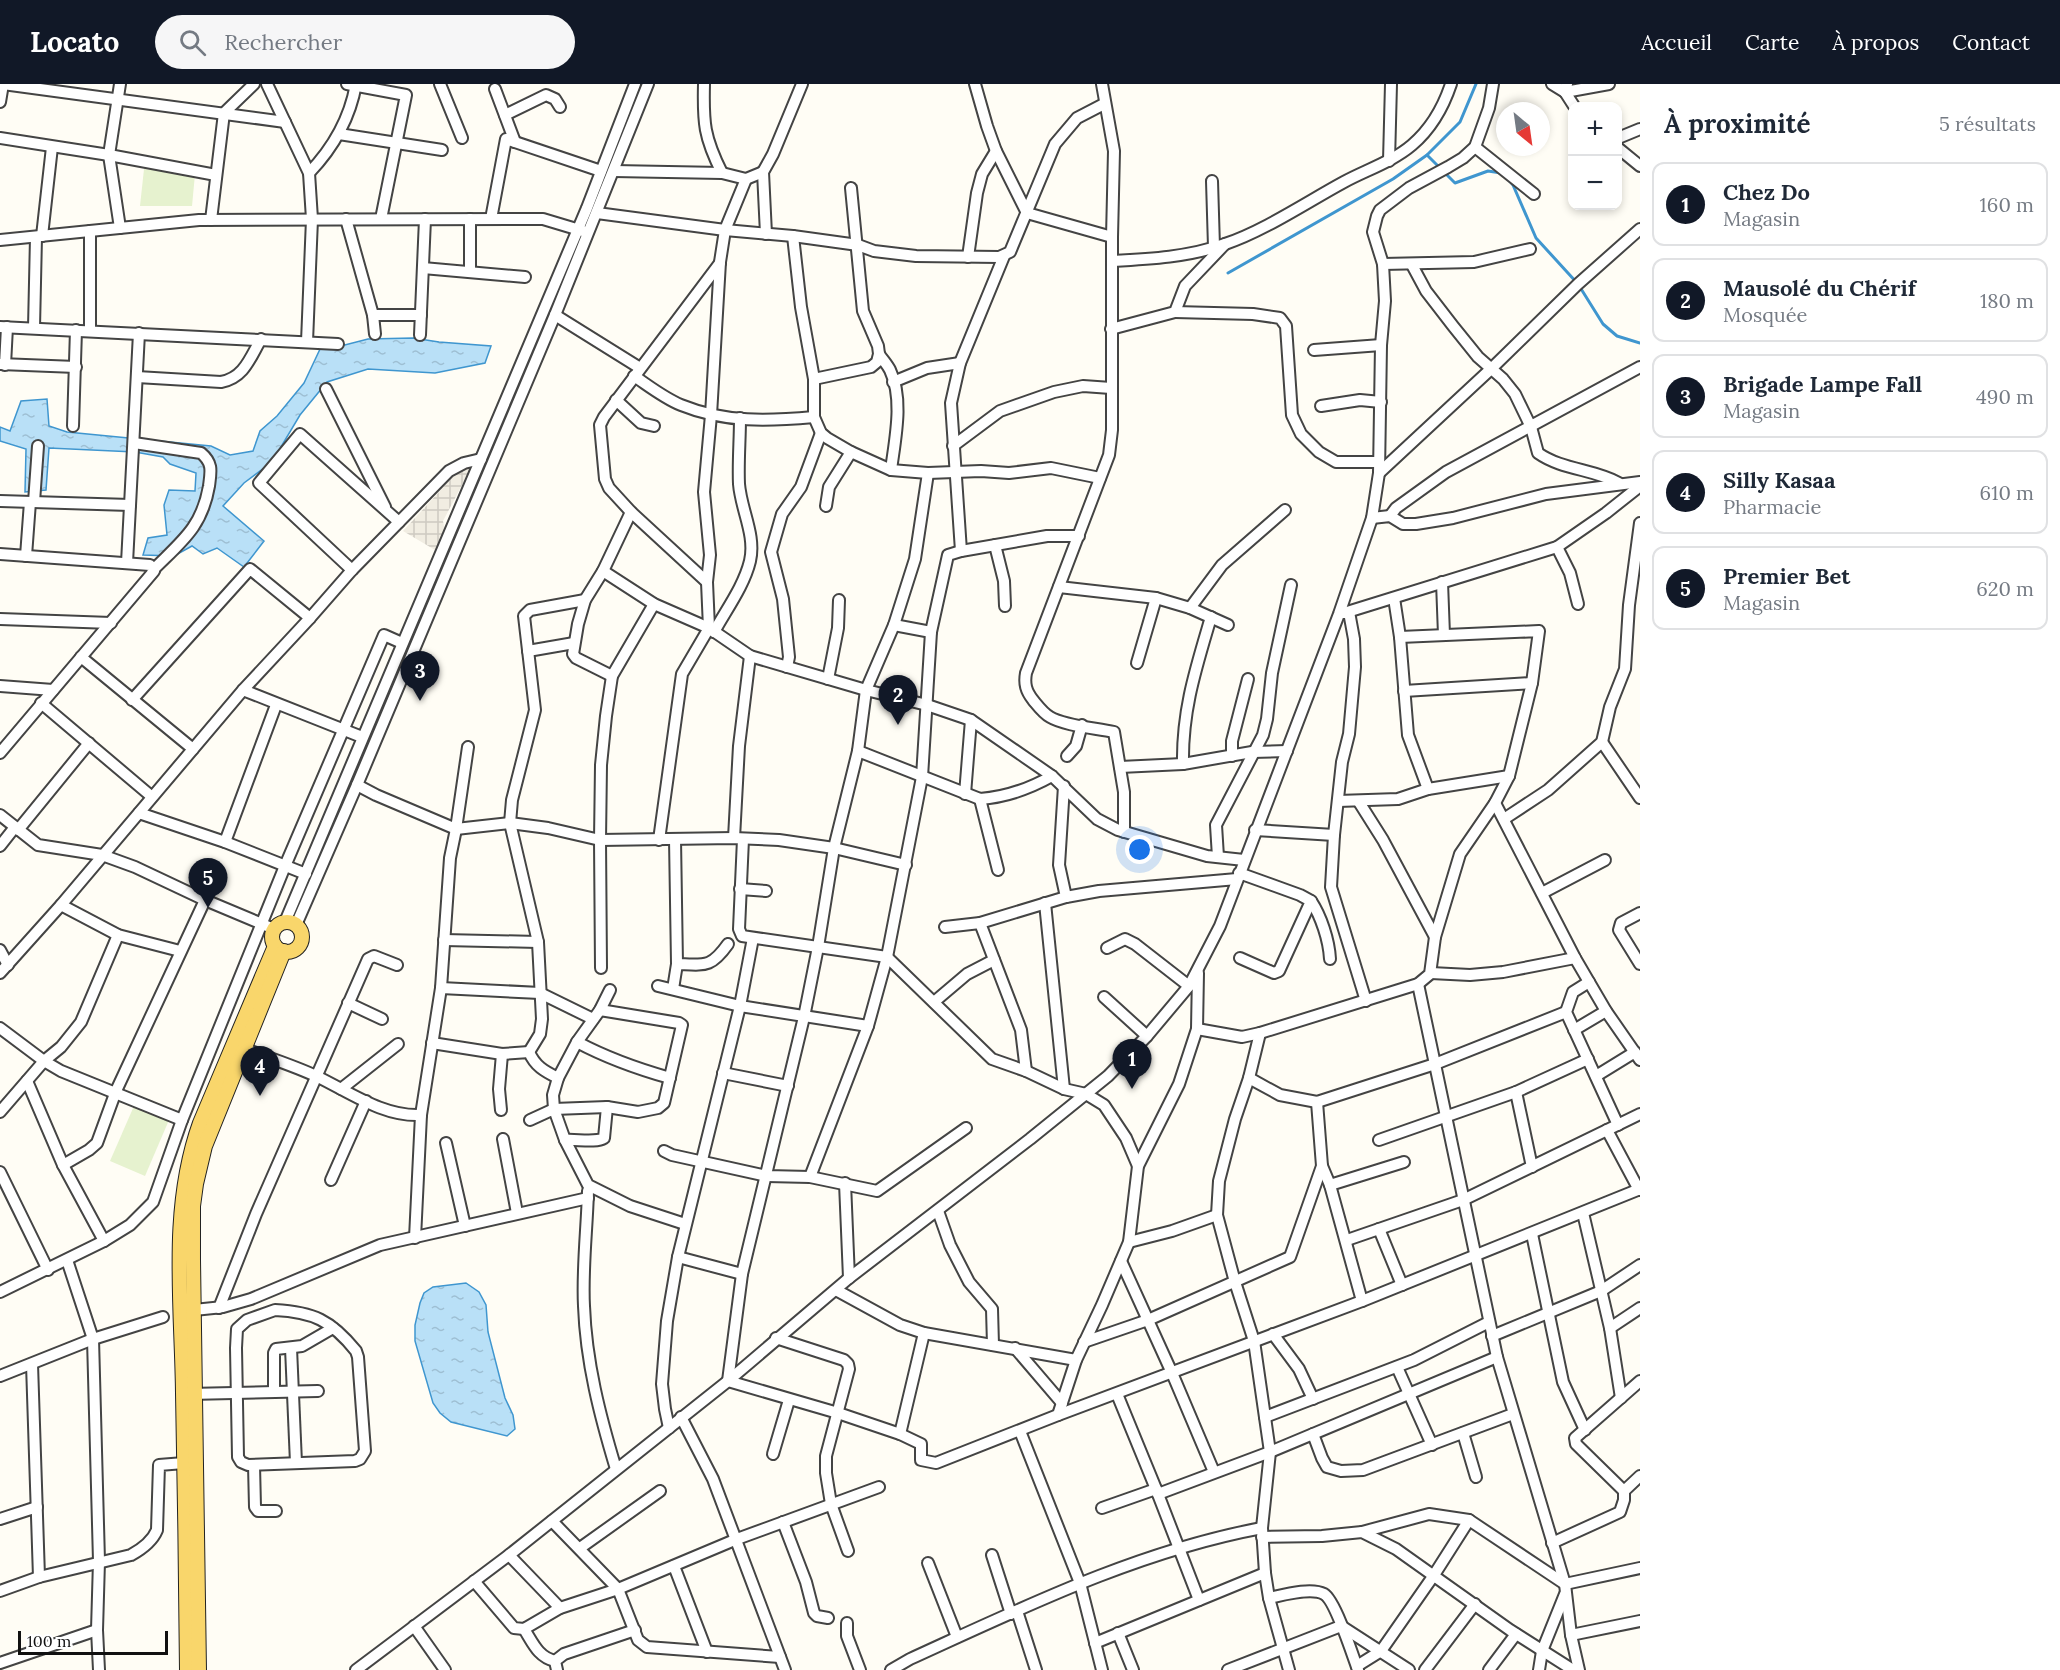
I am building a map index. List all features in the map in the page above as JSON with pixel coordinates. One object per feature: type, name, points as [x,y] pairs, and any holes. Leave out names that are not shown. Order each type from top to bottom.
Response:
[{"type":"main road","points":[[279,925],[301,933],[300,943],[294,950],[279,949],[272,938],[279,925]]},
{"type":"main road","points":[[187,1670],[184,1463],[194,1310],[193,1234],[196,1184],[210,1131],[245,1049],[279,949]]},
{"type":"main road","points":[[199,1670],[190,1394],[180,1245],[185,1178],[192,1145],[200,1123],[279,949]]},
{"type":"street","points":[[0,102],[3,84],[65,88],[118,100],[285,122]]},
{"type":"street","points":[[120,84],[109,155],[120,228]]},
{"type":"street","points":[[211,220],[224,113],[254,84]]},
{"type":"street","points":[[267,84],[309,173],[312,219],[307,342]]},
{"type":"street","points":[[440,84],[462,138]]},
{"type":"street","points":[[279,925],[357,785],[555,315],[584,231],[601,171],[635,84]]},
{"type":"street","points":[[0,1292],[48,1270],[130,1226],[153,1202],[182,1120],[306,874],[481,459],[584,231],[597,213],[648,84]]},
{"type":"street","points":[[704,84],[704,122],[710,148],[722,173]]},
{"type":"street","points":[[766,234],[763,172],[773,154],[802,84]]},
{"type":"street","points":[[975,84],[996,151],[1027,213],[1112,237]]},
{"type":"street","points":[[1102,84],[1114,151],[1112,430],[1109,455],[1024,683],[1028,693],[1049,717],[1114,732],[1124,792],[1124,832]]},
{"type":"street","points":[[1389,161],[1391,84]]},
{"type":"street","points":[[1112,261],[1166,258],[1219,246],[1254,231],[1389,161],[1412,146],[1431,126],[1444,104],[1451,84]]},
{"type":"street","points":[[356,1670],[370,1666],[414,1626],[509,1555],[728,1381],[849,1278],[938,1211],[1108,1076],[1147,1036],[1189,986],[1220,926],[1255,830],[1344,613],[1372,518],[1379,468],[1381,345],[1385,301],[1383,264],[1373,232],[1380,210],[1409,188],[1448,167],[1475,147],[1490,108],[1493,84]]},
{"type":"street","points":[[1552,84],[1566,88],[1609,84]]},
{"type":"street","points":[[309,173],[325,156],[339,134],[353,85],[405,94],[381,219]]},
{"type":"street","points":[[1566,88],[1572,102]]},
{"type":"street","points":[[495,89],[515,142]]},
{"type":"street","points":[[505,115],[546,96],[555,99],[560,106]]},
{"type":"street","points":[[597,213],[858,244],[874,251],[916,256],[1004,256],[1010,252],[1055,144],[1077,118],[1104,104]]},
{"type":"street","points":[[1622,136],[1640,129]]},
{"type":"street","points":[[339,134],[442,150]]},
{"type":"street","points":[[0,138],[216,175]]},
{"type":"street","points":[[491,219],[504,140],[601,171]]},
{"type":"street","points":[[34,328],[39,236],[52,147]]},
{"type":"street","points":[[1475,147],[1534,194]]},
{"type":"street","points":[[968,257],[982,174],[996,151]]},
{"type":"street","points":[[1622,152],[1640,166]]},
{"type":"street","points":[[614,171],[722,173],[746,179],[763,172]]},
{"type":"street","points":[[712,630],[707,582],[710,555],[704,492],[720,262],[725,230],[746,179]]},
{"type":"street","points":[[1175,312],[1185,286],[1219,246],[1212,181]]},
{"type":"street","points":[[814,379],[871,367],[877,362],[879,354],[878,346],[863,311],[851,188]]},
{"type":"street","points":[[346,219],[373,315],[375,334]]},
{"type":"street","points":[[420,335],[425,219]]},
{"type":"street","points":[[470,219],[470,272]]},
{"type":"street","points":[[0,240],[211,220],[543,219],[584,231]]},
{"type":"street","points":[[1111,329],[1175,312],[1253,314],[1280,318],[1286,326],[1292,415],[1301,434],[1319,452],[1336,462],[1379,468],[1492,368],[1578,284],[1640,229]]},
{"type":"street","points":[[90,231],[90,330]]},
{"type":"street","points":[[793,236],[801,307],[814,379],[814,417],[821,433],[851,452],[891,470],[928,473],[981,471],[1009,473],[1051,468],[1100,478]]},
{"type":"street","points":[[1383,264],[1474,262],[1530,249]]},
{"type":"street","points":[[961,551],[951,403],[960,363],[1004,256]]},
{"type":"street","points":[[707,582],[631,512],[609,488],[605,480],[600,424],[720,262]]},
{"type":"street","points":[[1412,264],[1426,291],[1453,326],[1478,357],[1492,368],[1515,394],[1531,427],[1536,450],[1540,454],[1582,471],[1604,475],[1619,483]]},
{"type":"street","points":[[423,268],[525,277]]},
{"type":"street","points":[[373,315],[421,315]]},
{"type":"street","points":[[555,315],[680,405],[711,415],[765,421],[814,417]]},
{"type":"street","points":[[76,367],[3,365],[4,327],[338,344]]},
{"type":"street","points":[[73,426],[76,330]]},
{"type":"street","points":[[128,563],[139,333]]},
{"type":"street","points":[[137,377],[221,382],[233,380],[241,373],[261,339]]},
{"type":"street","points":[[1314,350],[1381,345]]},
{"type":"street","points":[[879,354],[890,370],[896,394],[896,429],[891,470]]},
{"type":"street","points":[[893,381],[927,368],[960,363]]},
{"type":"street","points":[[1390,516],[1396,508],[1446,472],[1640,367]]},
{"type":"street","points":[[953,446],[1000,411],[1053,392],[1083,386],[1111,388]]},
{"type":"street","points":[[326,389],[388,512]]},
{"type":"street","points":[[616,400],[641,423],[654,426]]},
{"type":"street","points":[[1321,406],[1360,400],[1381,402]]},
{"type":"street","points":[[659,840],[682,674],[746,576],[750,558],[748,519],[739,483],[740,418]]},
{"type":"street","points":[[787,667],[789,657],[783,599],[771,552],[782,514],[801,487],[821,433]]},
{"type":"street","points":[[352,570],[258,483],[300,434],[399,522]]},
{"type":"street","points":[[0,753],[153,574],[153,568],[188,536],[198,522],[206,500],[212,468],[209,460],[201,453],[134,443]]},
{"type":"street","points":[[26,556],[38,446]]},
{"type":"street","points":[[826,506],[830,487],[851,452]]},
{"type":"street","points":[[4,969],[243,690],[352,570],[449,471],[464,462],[481,459]]},
{"type":"street","points":[[728,1381],[742,1274],[804,1017],[834,848],[858,752],[866,690],[894,625],[915,559],[928,473]]},
{"type":"street","points":[[1372,518],[1390,516],[1403,524],[1416,524],[1453,518],[1546,494],[1619,483],[1640,484]]},
{"type":"street","points":[[1344,613],[1557,547],[1606,513],[1640,484]]},
{"type":"street","points":[[0,501],[130,505]]},
{"type":"street","points":[[1190,608],[1222,565],[1285,510]]},
{"type":"street","points":[[612,676],[574,656],[574,643],[585,600],[603,571],[631,512]]},
{"type":"street","points":[[1504,819],[1548,790],[1602,742],[1610,707],[1625,669],[1629,605],[1640,523]]},
{"type":"street","points":[[810,1177],[868,1026],[887,957],[922,777],[931,632],[948,555],[1047,536],[1080,536]]},
{"type":"street","points":[[995,545],[1004,581],[1005,606]]},
{"type":"street","points":[[1557,547],[1570,573],[1578,604]]},
{"type":"street","points":[[0,554],[150,565],[153,568]]},
{"type":"street","points":[[132,700],[250,569],[310,618]]},
{"type":"street","points":[[603,571],[654,604],[712,630],[750,656],[866,690],[927,705],[971,720],[1052,776],[1097,819],[1124,832],[1218,857],[1244,860]]},
{"type":"street","points":[[1442,582],[1444,635]]},
{"type":"street","points":[[1218,857],[1216,825],[1252,752],[1263,735],[1272,673],[1292,585]]},
{"type":"street","points":[[1059,587],[1156,597],[1190,608],[1228,625]]},
{"type":"street","points":[[1137,663],[1156,597]]},
{"type":"street","points":[[1394,598],[1400,637],[1407,735],[1428,789]]},
{"type":"street","points":[[529,1052],[540,1034],[542,1019],[538,942],[510,824],[512,801],[535,711],[524,620],[527,611],[585,600]]},
{"type":"street","points":[[828,679],[838,628],[839,600]]},
{"type":"street","points":[[602,968],[601,765],[612,676],[654,604]]},
{"type":"street","points":[[1344,613],[1354,639],[1355,667],[1349,734],[1342,762],[1334,835],[1331,887],[1366,1001]]},
{"type":"street","points":[[1183,764],[1183,738],[1188,696],[1211,618]]},
{"type":"street","points":[[0,619],[111,623]]},
{"type":"street","points":[[894,625],[931,632]]},
{"type":"street","points":[[1400,637],[1538,631],[1539,641],[1532,683],[1509,776],[1495,802],[1460,854],[1435,937],[1431,973]]},
{"type":"street","points":[[279,925],[285,866],[342,730],[384,635],[402,643]]},
{"type":"street","points":[[528,651],[574,643]]},
{"type":"street","points":[[750,656],[739,746],[740,934],[753,938],[887,957],[992,1059],[1026,1071],[1064,1089],[1086,1094],[1104,1105],[1126,1138],[1138,1166]]},
{"type":"street","points":[[81,657],[194,748]]},
{"type":"street","points":[[1232,756],[1232,741],[1248,679]]},
{"type":"street","points":[[1404,691],[1532,683]]},
{"type":"street","points":[[0,686],[53,690]]},
{"type":"street","points":[[243,690],[276,705],[362,737]]},
{"type":"street","points":[[41,703],[152,796]]},
{"type":"street","points":[[225,842],[276,705]]},
{"type":"street","points":[[965,794],[971,720]]},
{"type":"street","points":[[1067,756],[1076,746],[1082,725]]},
{"type":"street","points":[[1602,742],[1640,798]]},
{"type":"street","points":[[0,846],[89,743]]},
{"type":"street","points":[[415,1238],[421,1116],[441,988],[450,858],[468,747]]},
{"type":"street","points":[[1120,767],[1183,764],[1252,752],[1287,751]]},
{"type":"street","points":[[858,752],[980,799],[1000,798],[1052,776]]},
{"type":"street","points":[[1338,801],[1359,802],[1398,798],[1428,789],[1509,776]]},
{"type":"street","points":[[357,785],[456,829],[510,824],[548,828],[600,840],[778,840],[834,848],[906,865]]},
{"type":"street","points":[[1064,786],[1059,865],[1066,897]]},
{"type":"street","points":[[980,799],[998,870]]},
{"type":"street","points":[[1359,802],[1383,840],[1435,937]]},
{"type":"street","points":[[1495,802],[1588,982],[1637,1056],[1596,1076]]},
{"type":"street","points":[[139,813],[225,842],[306,874]]},
{"type":"street","points":[[0,815],[38,845],[102,855],[135,867],[205,900],[279,925]]},
{"type":"street","points":[[1255,830],[1334,835]]},
{"type":"street","points":[[673,989],[677,964],[675,840]]},
{"type":"street","points":[[1542,893],[1605,860]]},
{"type":"street","points":[[945,927],[980,923],[1066,897],[1099,891],[1238,876],[1300,895],[1311,901],[1327,943],[1330,958]]},
{"type":"street","points":[[740,890],[766,891]]},
{"type":"street","points":[[63,1165],[97,1143],[116,1092],[205,900]]},
{"type":"street","points":[[1240,958],[1274,973],[1279,971],[1311,901]]},
{"type":"street","points":[[1046,903],[1064,1089]]},
{"type":"street","points":[[61,905],[118,935],[180,951]]},
{"type":"street","points":[[1640,913],[1621,923],[1619,930],[1640,964]]},
{"type":"street","points":[[980,923],[1021,1029],[1026,1071]]},
{"type":"street","points":[[0,1112],[81,1023],[118,935]]},
{"type":"street","points":[[669,1428],[664,1409],[662,1384],[667,1321],[685,1224],[740,1006],[753,938]]},
{"type":"street","points":[[1107,948],[1125,939],[1135,944],[1189,986]]},
{"type":"street","points":[[444,940],[538,942]]},
{"type":"street","points":[[677,964],[709,963],[717,959],[728,944]]},
{"type":"street","points":[[0,950],[4,969]]},
{"type":"street","points":[[219,1308],[256,1214],[370,957],[374,956],[397,965]]},
{"type":"street","points":[[1197,1029],[1242,1037],[1418,984],[1431,973],[1470,975],[1492,973],[1575,958]]},
{"type":"street","points":[[934,1002],[967,974],[994,960]]},
{"type":"street","points":[[1058,1415],[1076,1360],[1129,1242],[1138,1166],[1179,1084],[1197,1029],[1198,970]]},
{"type":"street","points":[[1588,982],[1573,992],[1566,1012],[1618,1125]]},
{"type":"street","points":[[1418,984],[1492,1336],[1565,1588],[1571,1635],[1579,1670]]},
{"type":"street","points":[[658,986],[740,1006],[868,1026]]},
{"type":"street","points":[[441,988],[540,993],[596,1015],[682,1025],[662,1106],[638,1112],[607,1107],[554,1109],[530,1120]]},
{"type":"street","points":[[610,990],[577,1042],[558,1078],[553,1095],[554,1109],[565,1140],[588,1185],[584,1306],[589,1356],[599,1415],[616,1469]]},
{"type":"street","points":[[1104,997],[1147,1036]]},
{"type":"street","points":[[348,1003],[382,1019]]},
{"type":"street","points":[[1574,1030],[1606,1011]]},
{"type":"street","points":[[1249,1078],[1280,1095],[1317,1102],[1435,1064],[1566,1012]]},
{"type":"street","points":[[0,1028],[61,1071],[182,1120]]},
{"type":"street","points":[[1260,1033],[1219,1181],[1217,1215],[1234,1282],[1254,1341],[1270,1452],[1262,1533],[1265,1573],[1269,1598],[1289,1670]]},
{"type":"street","points":[[577,1042],[599,1054],[670,1078]]},
{"type":"street","points":[[432,1043],[502,1054],[529,1052]]},
{"type":"street","points":[[341,1089],[398,1044]]},
{"type":"street","points":[[245,1049],[316,1076],[366,1101],[405,1116],[421,1116]]},
{"type":"street","points":[[529,1052],[542,1070],[558,1078]]},
{"type":"street","points":[[501,1110],[499,1089],[502,1054]]},
{"type":"street","points":[[1379,1140],[1516,1092],[1588,1059]]},
{"type":"street","points":[[723,1073],[788,1086]]},
{"type":"street","points":[[27,1082],[63,1165],[104,1241]]},
{"type":"street","points":[[1516,1092],[1532,1167]]},
{"type":"street","points":[[331,1180],[366,1101]]},
{"type":"street","points":[[1317,1102],[1322,1166],[1347,1240],[1362,1301]]},
{"type":"street","points":[[565,1140],[583,1139],[597,1142],[604,1138],[607,1107]]},
{"type":"street","points":[[1347,1240],[1463,1200],[1640,1114]]},
{"type":"street","points":[[664,1151],[672,1155],[767,1176],[810,1177],[877,1191],[966,1128]]},
{"type":"street","points":[[728,1381],[838,1413],[900,1434],[921,1444],[921,1460],[936,1463],[1362,1301],[1640,1189],[1607,1131]]},
{"type":"street","points":[[503,1139],[517,1213]]},
{"type":"street","points":[[446,1143],[465,1226]]},
{"type":"street","points":[[1330,1185],[1404,1162]]},
{"type":"street","points":[[1084,1342],[1148,1320],[1290,1257],[1322,1166]]},
{"type":"street","points":[[0,1172],[48,1270]]},
{"type":"street","points":[[845,1183],[849,1278]]},
{"type":"street","points":[[588,1185],[630,1206],[685,1224]]},
{"type":"street","points":[[194,1310],[219,1308],[279,1288],[380,1245],[588,1198]]},
{"type":"street","points":[[938,1211],[950,1245],[969,1282],[992,1309],[993,1345]]},
{"type":"street","points":[[1583,1213],[1610,1328],[1621,1398]]},
{"type":"street","points":[[1129,1242],[1172,1231],[1217,1215]]},
{"type":"street","points":[[1379,1229],[1402,1285]]},
{"type":"street","points":[[1532,1234],[1563,1382],[1585,1430]]},
{"type":"street","points":[[678,1257],[742,1274]]},
{"type":"street","points":[[67,1260],[93,1339],[99,1561],[97,1630],[99,1670]]},
{"type":"street","points":[[1121,1261],[1214,1472]]},
{"type":"street","points":[[1492,1336],[1601,1291],[1640,1266]]},
{"type":"street","points":[[836,1290],[900,1325],[924,1333],[1076,1360]]},
{"type":"street","points":[[1610,1328],[1640,1308]]},
{"type":"street","points":[[275,1310],[306,1313],[319,1317],[351,1344],[358,1357],[365,1451],[360,1460],[355,1461],[248,1466],[238,1457],[237,1393],[237,1333],[241,1323],[275,1310]]},
{"type":"street","points":[[0,1376],[93,1339],[163,1317]]},
{"type":"street","points":[[1265,1417],[1397,1367],[1489,1322]]},
{"type":"street","points":[[274,1392],[274,1353],[276,1349],[309,1343],[333,1328]]},
{"type":"street","points":[[900,1434],[924,1333]]},
{"type":"street","points":[[1273,1334],[1299,1369],[1313,1399]]},
{"type":"street","points":[[776,1338],[843,1360],[848,1364],[849,1369],[826,1456],[831,1504],[848,1551]]},
{"type":"street","points":[[291,1348],[296,1464]]},
{"type":"street","points":[[1015,1348],[1062,1403]]},
{"type":"street","points":[[1102,1508],[1270,1452],[1497,1357]]},
{"type":"street","points":[[32,1365],[39,1577]]},
{"type":"street","points":[[1397,1367],[1432,1444]]},
{"type":"street","points":[[1552,1543],[1620,1512],[1624,1491],[1576,1444],[1575,1438],[1640,1381]]},
{"type":"street","points":[[190,1394],[318,1391]]},
{"type":"street","points":[[1117,1394],[1199,1600]]},
{"type":"street","points":[[773,1455],[789,1400]]},
{"type":"street","points":[[1313,1434],[1327,1467],[1341,1471],[1363,1470],[1513,1414]]},
{"type":"street","points":[[681,1417],[713,1479],[785,1670]]},
{"type":"street","points":[[1020,1431],[1080,1583],[1102,1670]]},
{"type":"street","points":[[1463,1433],[1476,1477]]},
{"type":"street","points":[[0,1591],[39,1577],[131,1555],[154,1537],[157,1530],[159,1465],[184,1463]]},
{"type":"street","points":[[254,1465],[255,1507],[258,1511],[276,1511]]},
{"type":"street","points":[[1624,1491],[1640,1476]]},
{"type":"street","points":[[474,1581],[513,1628],[524,1629],[560,1608],[618,1589],[737,1539],[879,1487]]},
{"type":"street","points":[[580,1548],[660,1491]]},
{"type":"street","points":[[0,1519],[37,1507]]},
{"type":"street","points":[[891,1670],[912,1664],[957,1637],[1080,1583],[1178,1548],[1224,1536],[1262,1533],[1322,1536],[1362,1532],[1429,1514],[1469,1520],[1565,1588]]},
{"type":"street","points":[[1269,1598],[1304,1592],[1324,1594],[1333,1605],[1358,1668],[1381,1651],[1469,1520]]},
{"type":"street","points":[[552,1521],[618,1589],[638,1640],[647,1647],[780,1657]]},
{"type":"street","points":[[783,1522],[806,1582],[814,1613],[817,1616],[828,1618]]},
{"type":"street","points":[[1362,1532],[1396,1549],[1515,1634],[1573,1670]]},
{"type":"street","points":[[509,1555],[560,1608]]},
{"type":"street","points":[[992,1555],[1036,1670]]},
{"type":"street","points":[[928,1563],[957,1637]]},
{"type":"street","points":[[674,1566],[707,1652]]},
{"type":"street","points":[[1565,1588],[1640,1568]]},
{"type":"street","points":[[1095,1643],[1265,1573]]},
{"type":"street","points":[[1539,1670],[1542,1652],[1565,1588]]},
{"type":"street","points":[[1425,1670],[1475,1604]]},
{"type":"street","points":[[1571,1635],[1640,1621]]},
{"type":"street","points":[[847,1623],[848,1636],[860,1670]]},
{"type":"street","points":[[414,1626],[445,1670]]},
{"type":"street","points":[[1341,1626],[1409,1670]]},
{"type":"street","points":[[1228,1670],[1341,1626]]},
{"type":"street","points":[[524,1629],[545,1659],[556,1665],[564,1654],[635,1630]]},
{"type":"street","points":[[0,1663],[97,1630]]},
{"type":"street","points":[[1119,1633],[1133,1670]]},
{"type":"street","points":[[1489,1670],[1515,1634]]},
{"type":"green space","points":[[144,169],[195,174],[192,206],[140,206]]},
{"type":"green space","points":[[134,1106],[169,1120],[145,1176],[110,1161]]},
{"type":"shaded area","points":[[469,465],[471,468],[443,521],[445,531],[435,550],[403,531],[462,467]]},
{"type":"water","points":[[413,338],[491,346],[485,363],[435,373],[368,369],[327,382],[300,415],[272,462],[244,483],[223,506],[264,541],[244,567],[217,548],[203,554],[192,546],[174,556],[143,555],[148,538],[167,535],[164,505],[169,490],[195,491],[196,473],[170,464],[163,457],[135,452],[49,448],[46,490],[25,492],[26,449],[0,441],[0,427],[10,431],[21,401],[47,399],[49,426],[67,432],[211,446],[230,455],[253,451],[260,431],[277,416],[304,383],[321,347],[337,347],[368,339]]},
{"type":"water","points":[[466,1283],[479,1292],[486,1305],[488,1332],[505,1398],[513,1415],[515,1429],[507,1436],[451,1422],[440,1413],[433,1403],[415,1341],[415,1325],[424,1293],[433,1287]]},
{"type":"waterway","points":[[1228,273],[1393,179],[1427,155],[1460,122],[1476,84]]},
{"type":"waterway","points":[[1427,155],[1455,183],[1488,171],[1501,173]]},
{"type":"waterway","points":[[1508,179],[1513,185],[1536,238],[1578,284],[1603,324],[1617,336],[1640,343]]},
{"type":"place","name":"Brigade Lampe Fall","points":[[420,701]]},
{"type":"place","name":"Mausolé du Chérif","points":[[898,725]]},
{"type":"place","name":"Premier Bet","points":[[208,908]]},
{"type":"place","name":"Chez Do","points":[[1132,1089]]},
{"type":"place","name":"Silly Kasaa","points":[[260,1096]]}]
